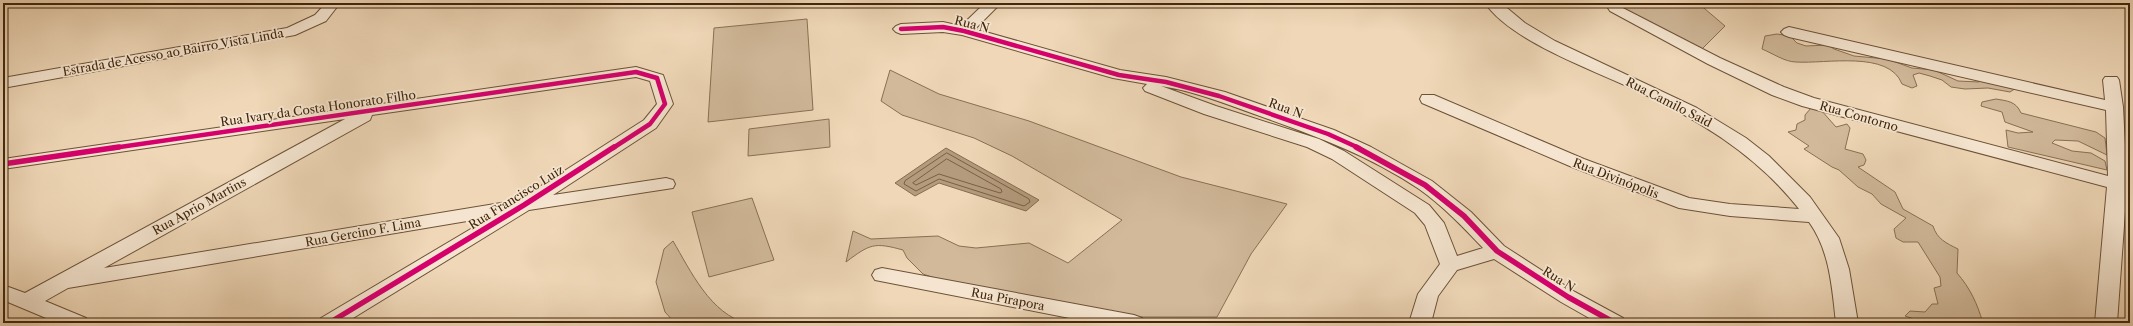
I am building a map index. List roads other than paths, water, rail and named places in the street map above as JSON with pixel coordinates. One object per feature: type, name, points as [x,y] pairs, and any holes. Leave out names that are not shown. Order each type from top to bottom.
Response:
[{"type":"street","name":"Estrada de Acesso ao Bairro Vista Linda","points":[[3,83],[290,32],[308,26],[322,17],[331,9],[333,3]]},
{"type":"street","points":[[964,31],[994,3]]},
{"type":"street","name":"Rua Camilo Said","points":[[1492,3],[1518,26],[1553,47],[1657,93],[1717,126],[1749,148],[1792,187],[1815,216],[1829,238],[1838,266],[1847,323]]},
{"type":"street","name":"Rua Contorno","points":[[1614,8],[1714,61],[1778,91],[1808,102],[1874,121],[2118,184]]},
{"type":"street","name":"Rua N","points":[[901,29],[943,28],[964,31],[1119,75],[1181,100],[1296,129],[1328,134],[1403,172],[1425,185],[1464,216],[1497,251],[1568,297],[1615,323]]},
{"type":"street","points":[[1789,32],[2115,106]]},
{"type":"street","name":"Rua Ivary da Costa Honorato Filho","points":[[3,164],[636,72]]},
{"type":"street","name":"Rua Francisco Luiz","points":[[329,323],[524,205],[650,124],[665,104],[657,78],[648,74],[636,72]]},
{"type":"street","points":[[2106,323],[2118,184],[2115,106],[2111,80]]},
{"type":"street","name":"Rua Divinópolis","points":[[1428,99],[1578,163],[1686,204],[1730,210],[1815,216]]},
{"type":"street","name":"Rua Aprio Martins","points":[[26,302],[373,110]]},
{"type":"street","name":"Rua N","points":[[1296,129],[1362,169],[1422,209],[1434,223],[1450,265]]},
{"type":"street","name":"Rua Gercino F. Lima","points":[[61,282],[524,205],[666,184]]},
{"type":"street","points":[[1434,223],[1464,216]]},
{"type":"street","points":[[1420,323],[1428,294],[1450,265],[1497,251]]},
{"type":"street","name":"Rua Pirapora","points":[[882,275],[1134,323]]},
{"type":"street","points":[[3,292],[78,323]]},
{"type":"water","points":[[946,148],[1039,200],[1026,211],[939,183],[915,196],[895,183]]}]
